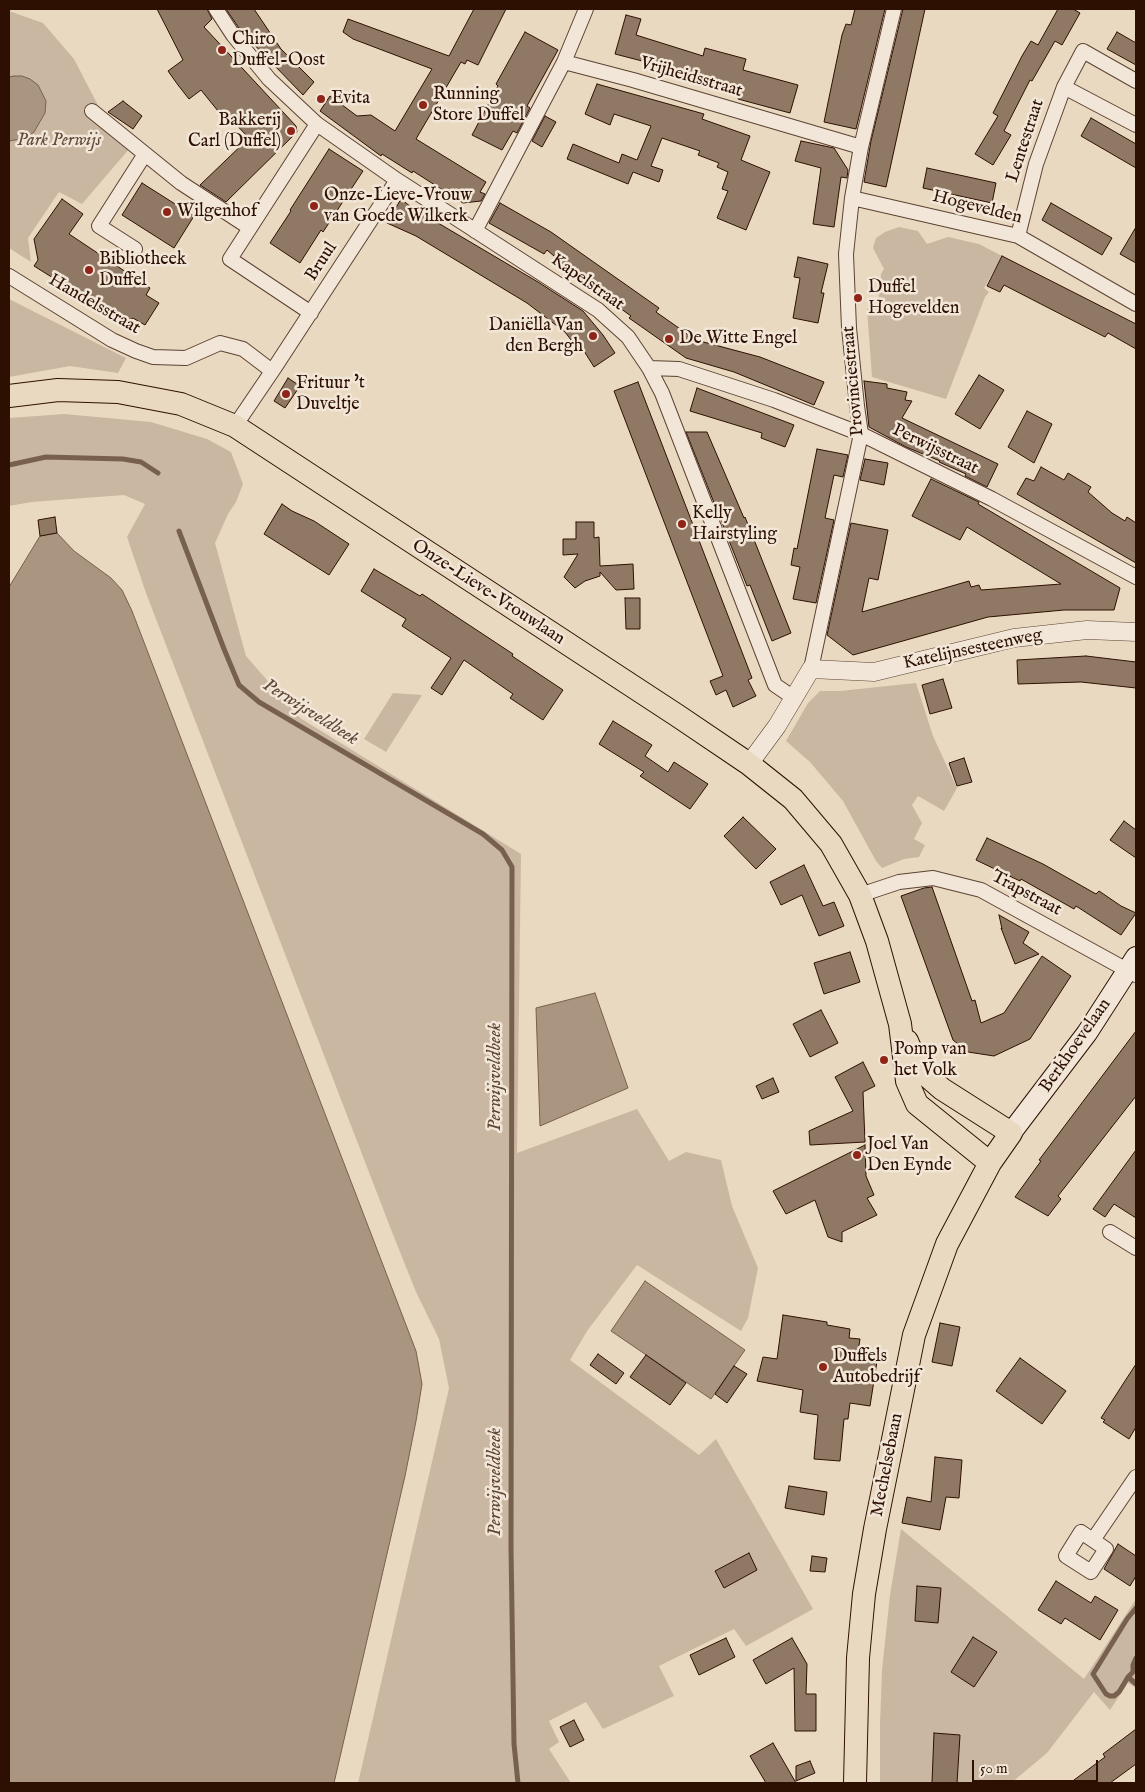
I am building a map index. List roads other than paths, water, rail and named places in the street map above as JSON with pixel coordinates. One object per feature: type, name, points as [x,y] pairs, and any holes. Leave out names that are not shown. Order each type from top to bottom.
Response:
[{"type":"main road","name":"Onze-Lieve-Vrouwlaan","points":[[9,396],[58,390],[118,392],[181,404],[235,426],[749,764],[794,798],[831,844],[860,896],[877,941],[900,1024]]},
{"type":"main road","name":"Berkhoevelaan","points":[[1011,1133],[1087,1034],[1134,968]]},
{"type":"main road","points":[[900,1024],[915,1060],[926,1076],[942,1089],[1011,1133]]},
{"type":"main road","points":[[900,1024],[907,1081],[917,1104],[990,1163]]},
{"type":"main road","name":"Mechelsebaan","points":[[855,1783],[858,1658],[864,1594],[875,1529],[914,1335],[947,1244],[990,1163],[1011,1133]]},
{"type":"street","name":"Kapelstraat","points":[[216,9],[233,35],[269,79],[317,124],[397,180],[598,310],[628,337],[649,368],[662,393],[775,685],[794,698]]},
{"type":"street","points":[[475,231],[564,62],[586,9]]},
{"type":"street","name":"Provinciestraat","points":[[749,764],[777,726],[811,669],[861,434],[857,406],[846,254],[852,198],[894,9]]},
{"type":"street","name":"Lentestraat","points":[[1018,236],[1036,164],[1064,87],[1083,51],[1136,81]]},
{"type":"street","name":"Vrijheidsstraat","points":[[564,62],[634,80],[862,148]]},
{"type":"street","points":[[1064,87],[1136,125]]},
{"type":"street","points":[[92,111],[181,183],[250,228]]},
{"type":"street","points":[[311,313],[230,259],[317,124]]},
{"type":"street","points":[[135,249],[99,226],[145,154]]},
{"type":"street","name":"Bruul","points":[[235,426],[397,180]]},
{"type":"street","name":"Hogevelden","points":[[852,198],[1018,236],[1136,304]]},
{"type":"street","name":"Handelsstraat","points":[[9,276],[112,340],[136,352],[153,357],[186,358],[220,343],[242,349],[272,371]]},
{"type":"street","name":"Perwijsstraat","points":[[649,368],[679,369],[774,400],[861,434],[992,499],[1136,577]]},
{"type":"street","name":"Katelijnsesteenweg","points":[[811,669],[874,672],[1014,638],[1087,630],[1136,632]]},
{"type":"street","name":"Trapstraat","points":[[860,896],[899,882],[933,878],[981,890],[1134,968]]},
{"type":"street","points":[[1110,1232],[1136,1248]]},
{"type":"street","points":[[1093,1540],[1136,1477]]},
{"type":"waterway","name":"Perwijsveldbeek","points":[[9,465],[46,457],[123,459],[141,462],[158,473]]},
{"type":"waterway","name":"Perwijsveldbeek","points":[[179,531],[239,685],[259,702],[483,834],[502,850],[512,867],[511,1547],[514,1744],[518,1783]]},
{"type":"waterway","points":[[1136,1608],[1127,1619],[1093,1674],[1106,1694],[1110,1696],[1114,1696],[1119,1692],[1128,1677],[1136,1684]]},
{"type":"waterway","points":[[1128,1677],[1133,1672],[1136,1658]]},
{"type":"place","name":"Chiro Duffel-Oost","points":[[222,50]]},
{"type":"place","name":"Evita","points":[[321,99]]},
{"type":"place","name":"Running Store Duffel","points":[[423,105]]},
{"type":"place","name":"Bakkerij Carl (Duffel)","points":[[291,131]]},
{"type":"place","name":"Onze-Lieve-Vrouw van Goede Wilkerk","points":[[314,206]]},
{"type":"place","name":"Wilgenhof","points":[[167,212]]},
{"type":"place","name":"Bibliotheek Duffel","points":[[89,270]]},
{"type":"place","name":"Duffel Hogevelden","points":[[858,298]]},
{"type":"place","name":"Daniëlla Van den Bergh","points":[[593,336]]},
{"type":"place","name":"De Witte Engel","points":[[669,339]]},
{"type":"place","name":"Frituur 't Duveltje","points":[[286,394]]},
{"type":"place","name":"Kelly Hairstyling","points":[[682,524]]},
{"type":"place","name":"Pomp van het Volk","points":[[884,1060]]},
{"type":"place","name":"Joel Van Den Eynde","points":[[857,1155]]},
{"type":"place","name":"Duffels Autobedrijf","points":[[823,1367]]},
{"type":"park label","name":"Park Perwijs","points":[[59,141]]}]
